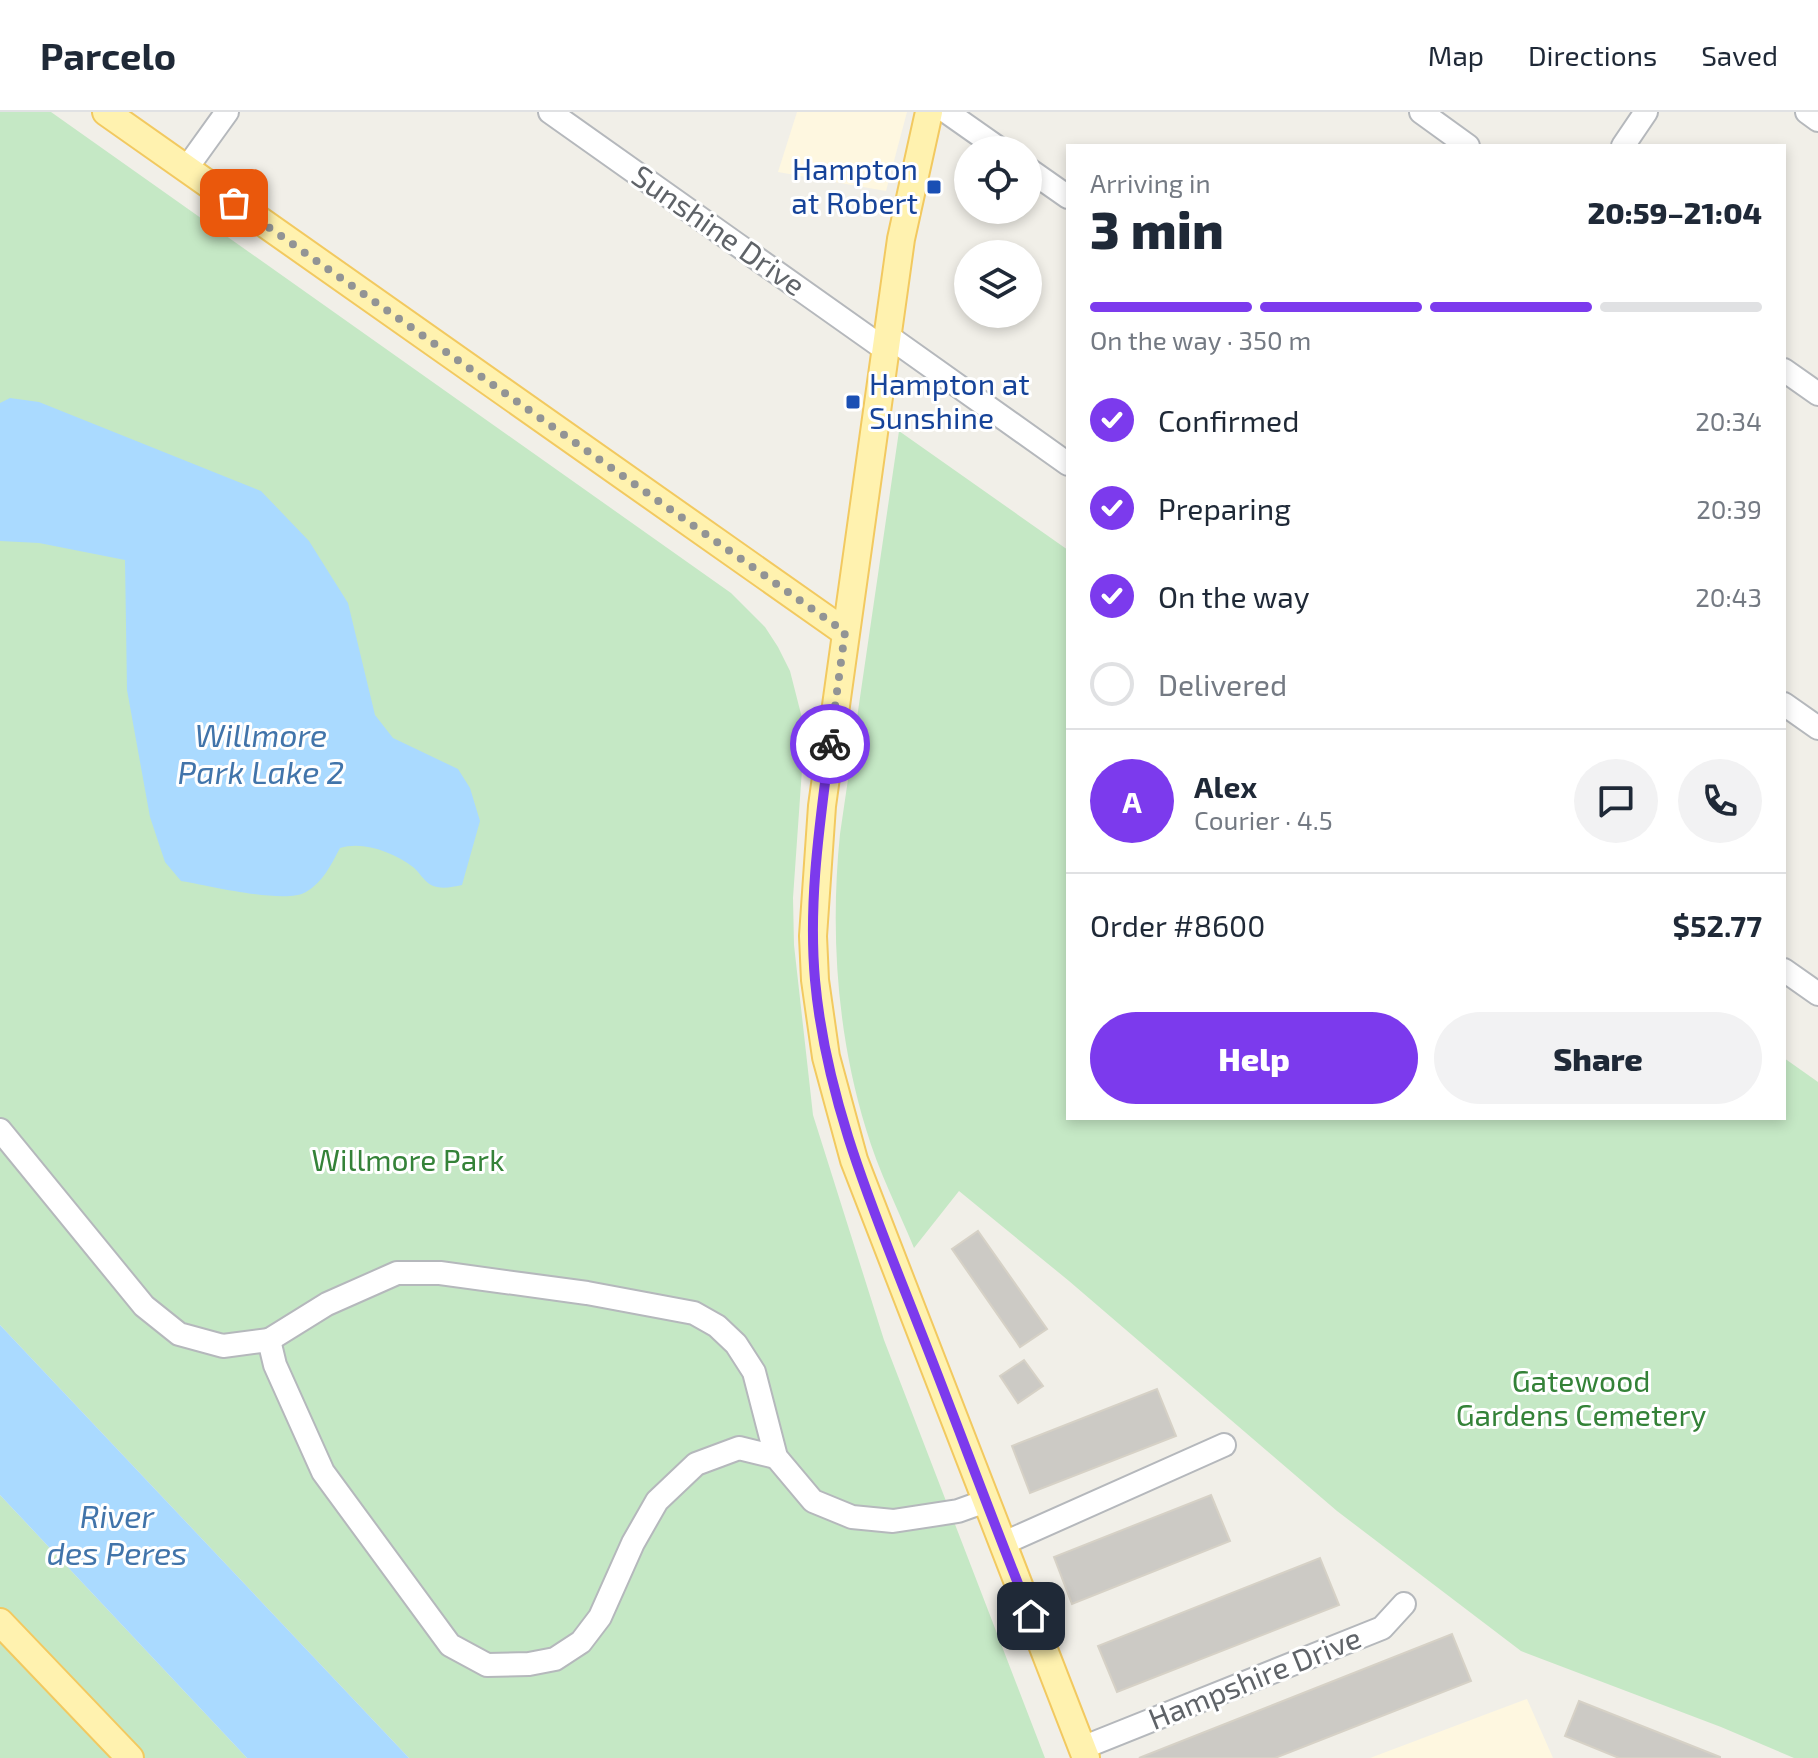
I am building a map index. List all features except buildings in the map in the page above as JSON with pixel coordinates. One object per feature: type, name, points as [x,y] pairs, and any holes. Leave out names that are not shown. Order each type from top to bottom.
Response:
[{"type":"main road","points":[[106,112],[845,632]]},
{"type":"main road","points":[[929,112],[903,226],[822,806],[813,936],[815,980],[826,1057],[854,1160],[1084,1753]]},
{"type":"main road","points":[[0,1622],[130,1758]]},
{"type":"street","points":[[186,169],[227,112]]},
{"type":"street","name":"Sunshine Drive","points":[[550,112],[1066,463]]},
{"type":"street","points":[[947,112],[981,136]]},
{"type":"street","points":[[1421,112],[1465,144]]},
{"type":"street","points":[[1624,144],[1646,112]]},
{"type":"street","points":[[1807,112],[1818,120]]},
{"type":"street","points":[[1042,179],[1066,196]]},
{"type":"street","points":[[1786,371],[1818,394]]},
{"type":"street","points":[[1786,705],[1818,728]]},
{"type":"street","points":[[1786,971],[1818,994]]},
{"type":"street","points":[[0,1130],[144,1306],[179,1334],[223,1346],[269,1340],[327,1304],[397,1273],[440,1273],[587,1293],[694,1313],[717,1326],[736,1344],[754,1372],[776,1457],[813,1501],[852,1517],[893,1521],[958,1511],[986,1501]]},
{"type":"street","points":[[269,1340],[275,1365],[323,1472],[450,1645],[487,1665],[529,1664],[555,1659],[581,1642],[600,1617],[633,1543],[657,1501],[696,1464],[739,1448],[776,1457]]},
{"type":"street","points":[[1002,1544],[1224,1445]]},
{"type":"street","name":"Hampshire Drive","points":[[1084,1753],[1382,1628],[1404,1604]]},
{"type":"shaded area","points":[[797,112],[907,112],[886,191],[778,172]]},
{"type":"shaded area","points":[[1527,1699],[1553,1758],[1370,1758],[1484,1715]]},
{"type":"green space","name":"Willmore Park","points":[[0,112],[51,112],[731,593],[765,627],[778,647],[790,671],[802,718],[803,755],[793,898],[794,945],[813,1115],[884,1340],[1045,1758],[409,1758],[0,1325]]},
{"type":"green space","name":"Gatewood Gardens Cemetery","points":[[899,431],[1066,549],[1066,1120],[1786,1120],[1786,1059],[1818,1082],[1818,1758],[1794,1758],[1521,1651],[1337,1511],[959,1191],[914,1248],[876,1159],[848,1057],[836,946],[840,834]]},
{"type":"green space","points":[[0,1495],[247,1758],[0,1758]]},
{"type":"water","name":"Willmore Park Lake 2","points":[[10,398],[39,402],[261,491],[309,541],[348,603],[375,715],[393,738],[458,769],[470,788],[480,821],[462,885],[435,887],[413,867],[396,857],[378,849],[359,846],[340,848],[317,883],[296,895],[264,895],[181,881],[165,862],[150,817],[127,690],[125,560],[39,543],[0,541],[0,403]]},
{"type":"water","name":"River des Peres","points":[[0,1325],[409,1758],[247,1758],[0,1495]]},
{"type":"way so far","points":[[234,203],[845,632],[830,744]]},
{"type":"place","name":"Hampton at Robert","points":[[934,187]]},
{"type":"place","name":"Hampton at Sunshine","points":[[853,402]]},
{"type":"route","points":[[830,744],[818,845],[813,936],[815,980],[826,1057],[854,1160],[1031,1616]]}]
